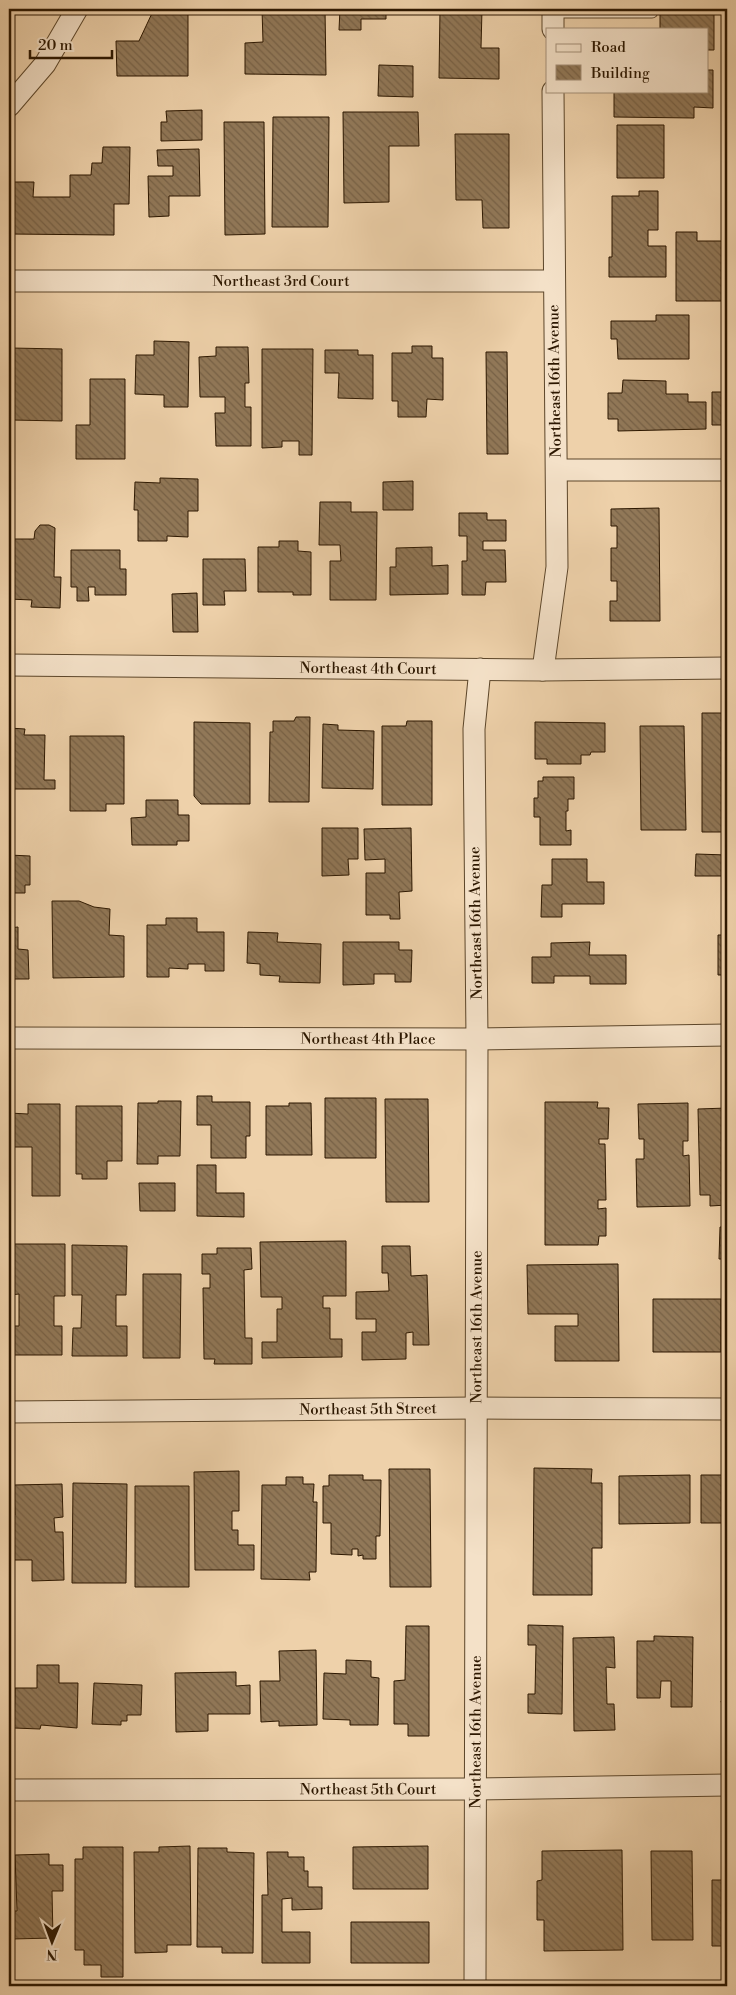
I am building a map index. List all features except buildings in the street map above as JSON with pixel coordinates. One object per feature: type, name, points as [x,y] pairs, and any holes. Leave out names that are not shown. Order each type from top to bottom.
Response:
[{"type":"street","points":[[9,106],[45,64],[77,9]]},
{"type":"street","name":"Northeast 16th Avenue","points":[[543,670],[557,567],[553,281],[553,92]]},
{"type":"street","name":"Northeast 3rd Court","points":[[9,281],[553,281]]},
{"type":"street","points":[[557,470],[727,470]]},
{"type":"street","name":"Northeast 4th Court","points":[[9,665],[543,670],[727,668]]},
{"type":"street","name":"Northeast 16th Avenue","points":[[475,1986],[477,1039],[474,729],[480,669]]},
{"type":"street","name":"Northeast 4th Place","points":[[9,1038],[477,1039],[727,1035]]},
{"type":"street","name":"Northeast 5th Street","points":[[9,1412],[476,1408],[727,1409]]},
{"type":"street","name":"Northeast 5th Court","points":[[9,1790],[476,1789],[727,1785]]},
{"type":"lane","points":[[553,16],[652,12]]}]
